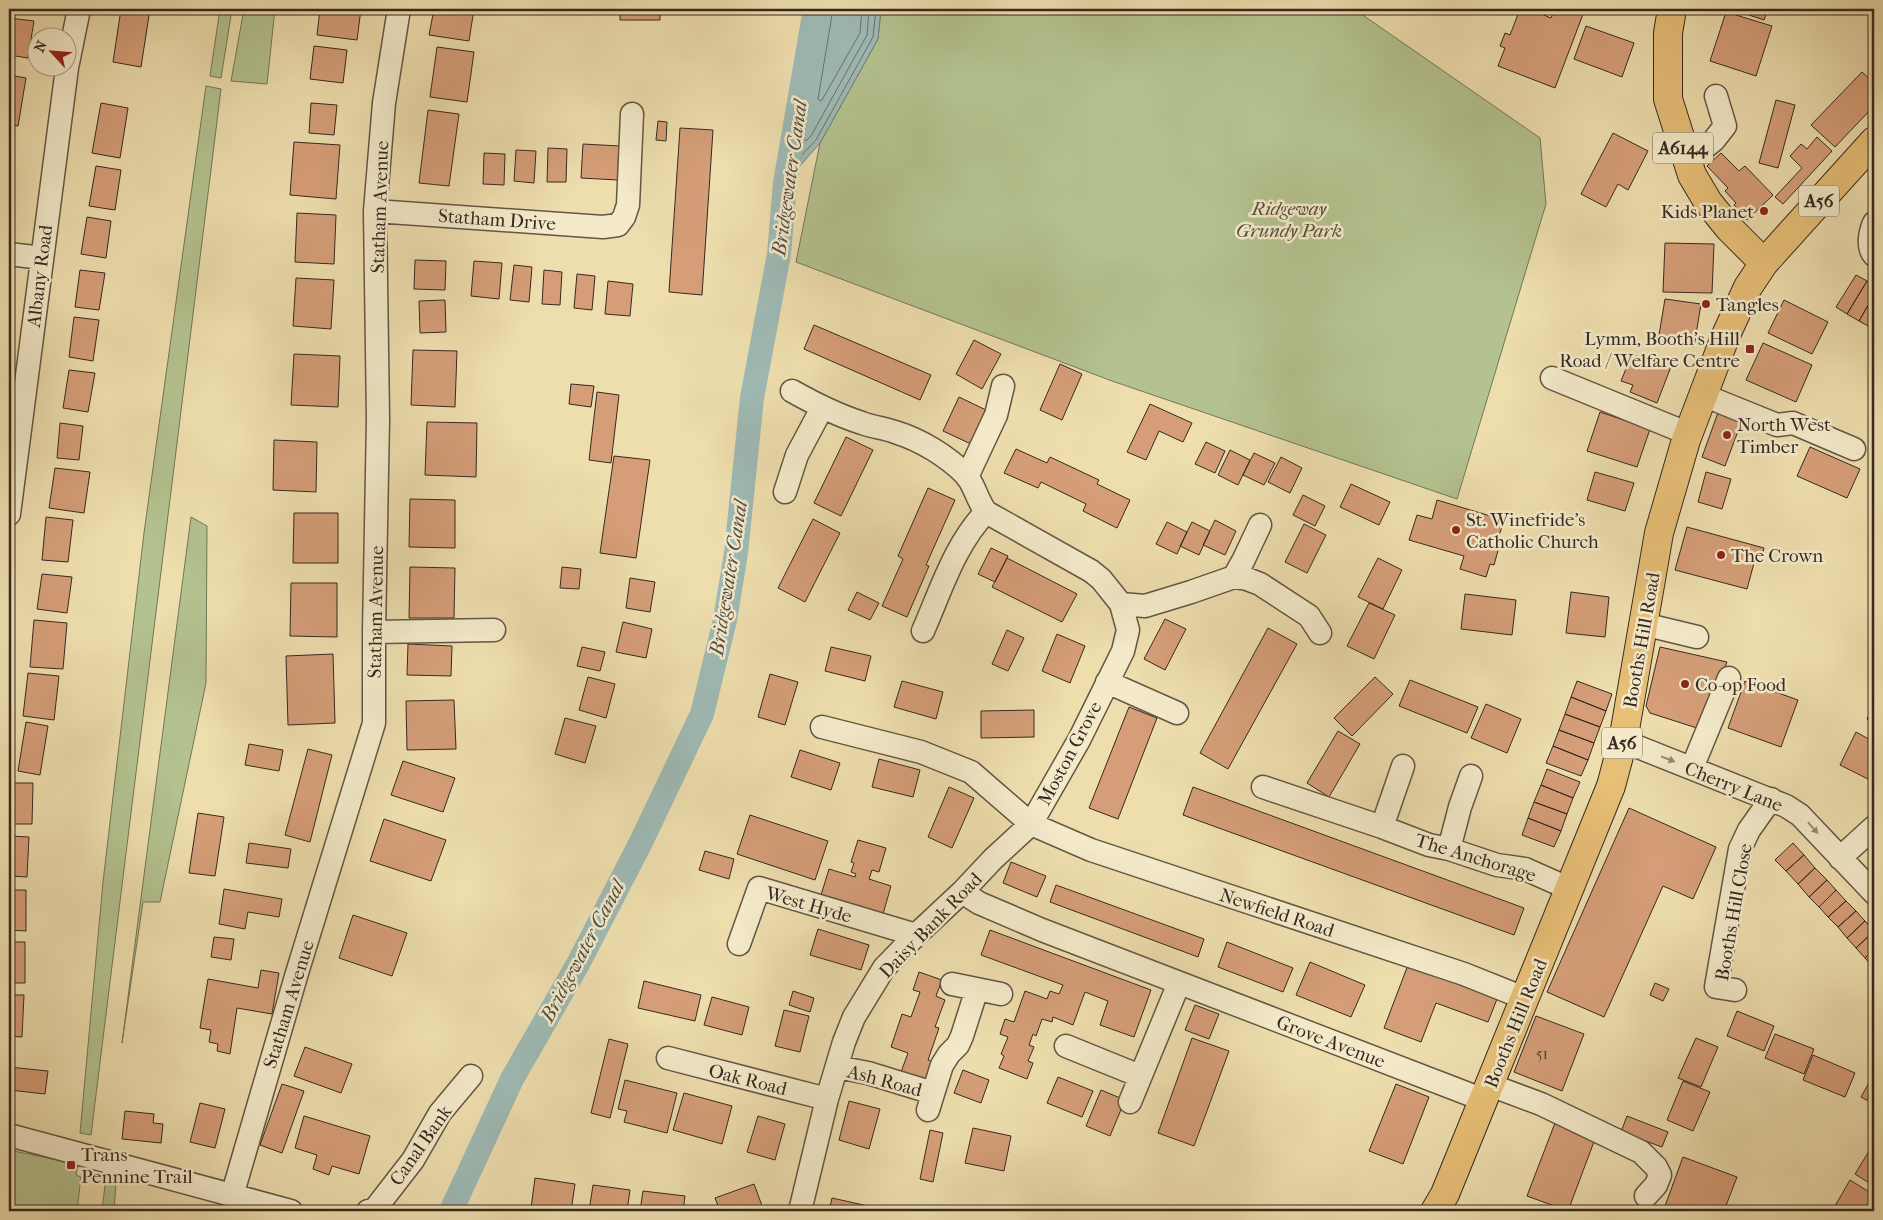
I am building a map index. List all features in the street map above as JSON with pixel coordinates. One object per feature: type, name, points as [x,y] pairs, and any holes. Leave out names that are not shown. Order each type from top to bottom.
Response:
[{"type":"main road","name":"A6144","points":[[1672,9],[1668,33],[1668,99],[1687,162],[1692,175],[1708,202],[1729,228],[1764,263]]},
{"type":"main road","name":"A56","points":[[1764,263],[1874,142]]},
{"type":"main road","name":"Booths Hill Road","points":[[1435,1211],[1445,1194],[1611,786],[1623,741],[1659,533],[1703,395],[1748,287],[1764,263]]},
{"type":"street","points":[[75,28],[79,9]]},
{"type":"street","name":"Statham Avenue","points":[[232,1196],[297,973],[374,723],[378,419],[375,211],[384,103],[399,9]]},
{"type":"street","name":"Albany Road","points":[[9,514],[66,78]]},
{"type":"street","points":[[1687,162],[1714,140],[1726,126],[1716,96]]},
{"type":"street","name":"Statham Drive","points":[[375,211],[603,227],[619,230],[628,205],[632,114]]},
{"type":"street","points":[[1874,223],[1870,239],[1871,251],[1874,255]]},
{"type":"street","points":[[9,254],[42,258]]},
{"type":"street","points":[[1552,378],[1689,434]]},
{"type":"street","points":[[968,477],[996,415],[1003,386]]},
{"type":"street","points":[[792,392],[822,408],[864,424],[895,432],[931,448],[952,462],[968,477],[978,502],[986,512],[1091,571],[1101,578],[1121,604],[1144,606],[1234,577],[1260,584],[1286,600],[1309,616],[1320,633]]},
{"type":"street","points":[[1703,395],[1777,425],[1793,423],[1854,449]]},
{"type":"street","points":[[785,492],[797,455],[822,408]]},
{"type":"street","points":[[923,630],[960,547],[972,526],[986,512]]},
{"type":"street","points":[[1234,577],[1260,525]]},
{"type":"street","name":"Moston Grove","points":[[1031,824],[1079,740],[1123,651],[1128,630],[1121,604]]},
{"type":"street","points":[[1643,624],[1697,637]]},
{"type":"street","points":[[374,632],[494,630]]},
{"type":"street","points":[[1692,768],[1729,678]]},
{"type":"street","name":"Moston Grove","points":[[1107,682],[1177,713]]},
{"type":"street","name":"Newfield Road","points":[[822,727],[922,752],[971,772],[1031,824],[1091,850],[1464,974],[1524,998]]},
{"type":"street","name":"Cherry Lane","points":[[1623,741],[1771,799],[1800,815],[1874,893]]},
{"type":"street","points":[[1382,827],[1403,766]]},
{"type":"street","points":[[1449,849],[1460,807],[1471,776]]},
{"type":"street","name":"The Anchorage","points":[[1263,787],[1429,845],[1449,849],[1497,865],[1525,869],[1570,889]]},
{"type":"street","name":"Booths Hill Close","points":[[1735,990],[1716,987],[1740,849],[1749,830],[1771,799]]},
{"type":"street","name":"Daisy Bank Road","points":[[800,1211],[827,1099],[854,1017],[884,968],[993,859],[1031,824]]},
{"type":"street","points":[[1840,858],[1874,827]]},
{"type":"street","name":"West Hyde","points":[[739,944],[759,888],[916,935]]},
{"type":"street","name":"Grove Avenue","points":[[962,892],[979,903],[1042,930],[1179,983],[1487,1092],[1541,1104],[1641,1152],[1656,1167],[1660,1175],[1656,1185],[1646,1196]]},
{"type":"street","points":[[1130,1102],[1179,983]]},
{"type":"street","points":[[952,984],[1001,994]]},
{"type":"street","name":"Ash Road","points":[[837,1067],[868,1073],[931,1102],[942,1065],[958,1045],[962,1036],[977,989]]},
{"type":"street","points":[[1066,1046],[1140,1076]]},
{"type":"street","name":"Oak Road","points":[[668,1058],[827,1099]]},
{"type":"street","name":"Canal Bank","points":[[368,1211],[375,1208],[413,1160],[440,1113],[471,1076]]},
{"type":"street","points":[[9,1135],[232,1196],[268,1208],[291,1211]]},
{"type":"green space","points":[[220,9],[232,9],[221,78],[210,76]]},
{"type":"green space","points":[[244,9],[275,9],[267,84],[231,81]]},
{"type":"green space","name":"Ridgeway Grundy Park","points":[[881,9],[1354,9],[1540,138],[1546,204],[1457,499],[1112,381],[796,262],[820,143],[878,39]]},
{"type":"green space","points":[[206,86],[221,89],[91,1135],[80,1133],[103,882],[144,533]]},
{"type":"green space","points":[[191,517],[207,526],[206,683],[160,902],[143,902],[122,1043]]},
{"type":"green space","points":[[9,1150],[78,1164],[76,1175],[81,1177],[77,1211],[9,1211]]},
{"type":"green space","points":[[116,1182],[114,1211],[102,1211],[105,1185]]},
{"type":"water","points":[[815,9],[881,9],[878,39],[820,143],[785,183]]},
{"type":"building","points":[[121,9],[150,9],[141,67],[113,62]]},
{"type":"building","points":[[320,9],[361,9],[357,40],[317,35]]},
{"type":"building","points":[[434,9],[474,9],[469,41],[429,35]]},
{"type":"building","points":[[620,9],[660,9],[660,20],[620,20]]},
{"type":"building","points":[[1520,9],[1529,9],[1551,18],[1555,9],[1585,9],[1555,88],[1498,66],[1505,48],[1500,46],[1505,33],[1510,35]]},
{"type":"building","points":[[1731,9],[1768,9],[1764,20]]},
{"type":"building","points":[[1726,12],[1772,26],[1756,76],[1710,61]]},
{"type":"building","points":[[9,18],[34,21],[33,28],[28,28],[28,58],[9,55]]},
{"type":"building","points":[[1586,26],[1634,43],[1622,77],[1574,59]]},
{"type":"building","points":[[314,46],[347,50],[343,83],[310,79]]},
{"type":"building","points":[[437,47],[474,52],[467,102],[430,97]]},
{"type":"building","points":[[1862,72],[1874,83],[1874,106],[1835,147],[1811,125]]},
{"type":"building","points":[[9,75],[26,78],[18,126],[9,124]]},
{"type":"building","points":[[1776,100],[1795,105],[1778,168],[1759,163]]},
{"type":"building","points":[[101,103],[128,108],[120,158],[92,153]]},
{"type":"building","points":[[311,103],[337,105],[334,135],[309,133]]},
{"type":"building","points":[[428,110],[459,114],[449,186],[419,183]]},
{"type":"building","points":[[658,121],[667,122],[666,141],[656,140]]},
{"type":"building","points":[[680,128],[713,130],[702,295],[669,292]]},
{"type":"building","points":[[1613,133],[1648,151],[1628,190],[1618,184],[1606,207],[1581,194]]},
{"type":"building","points":[[1817,137],[1832,151],[1783,204],[1775,197],[1802,168],[1790,156],[1801,144],[1807,149]]},
{"type":"building","points":[[294,142],[340,145],[336,199],[290,195]]},
{"type":"building","points":[[583,144],[620,146],[618,180],[581,178]]},
{"type":"building","points":[[548,148],[567,149],[566,182],[547,182]]},
{"type":"building","points":[[516,150],[536,151],[534,183],[514,181]]},
{"type":"building","points":[[484,153],[505,154],[504,185],[483,184]]},
{"type":"building","points":[[1721,153],[1739,171],[1745,166],[1773,195],[1747,220],[1734,205],[1736,203],[1725,191],[1728,188],[1707,166]]},
{"type":"building","points":[[96,166],[121,170],[115,210],[89,206]]},
{"type":"building","points":[[297,213],[336,215],[334,264],[295,262]]},
{"type":"building","points":[[87,217],[111,221],[106,258],[81,254]]},
{"type":"building","points":[[1665,243],[1714,244],[1712,293],[1663,292]]},
{"type":"building","points":[[415,260],[446,261],[445,290],[414,289]]},
{"type":"building","points":[[474,261],[502,263],[499,299],[471,296]]},
{"type":"building","points":[[514,265],[532,267],[529,302],[510,300]]},
{"type":"building","points":[[80,270],[105,273],[99,310],[75,307]]},
{"type":"building","points":[[544,270],[562,272],[560,305],[542,304]]},
{"type":"building","points":[[577,274],[595,276],[592,310],[574,308]]},
{"type":"building","points":[[1856,275],[1867,281],[1847,314],[1836,307]]},
{"type":"building","points":[[296,278],[334,280],[331,329],[293,326]]},
{"type":"building","points":[[608,281],[633,284],[630,316],[605,314]]},
{"type":"building","points":[[1867,281],[1874,286],[1874,295],[1859,321],[1847,314]]},
{"type":"building","points":[[1874,295],[1874,320],[1870,327],[1859,321]]},
{"type":"building","points":[[1665,299],[1701,304],[1694,347],[1658,341]]},
{"type":"building","points":[[445,300],[446,332],[420,333],[419,301]]},
{"type":"building","points":[[1784,300],[1828,322],[1812,354],[1768,333]]},
{"type":"building","points":[[74,317],[99,320],[93,361],[69,357]]},
{"type":"building","points":[[814,325],[931,375],[920,400],[804,349]]},
{"type":"building","points":[[974,340],[1001,354],[982,389],[956,374]]},
{"type":"building","points":[[1763,343],[1812,365],[1796,402],[1746,380]]},
{"type":"building","points":[[413,350],[457,351],[455,407],[411,405]]},
{"type":"building","points":[[294,354],[340,356],[338,407],[291,405]]},
{"type":"building","points":[[1632,354],[1644,359],[1646,354],[1672,364],[1657,403],[1630,392],[1633,385],[1621,381]]},
{"type":"building","points":[[1060,364],[1082,374],[1062,420],[1040,410]]},
{"type":"building","points":[[69,370],[95,373],[88,412],[63,408]]},
{"type":"building","points":[[571,384],[594,386],[591,407],[569,404]]},
{"type":"building","points":[[597,392],[619,395],[611,463],[589,460]]},
{"type":"building","points":[[959,397],[986,410],[971,444],[943,431]]},
{"type":"building","points":[[1150,404],[1192,423],[1183,442],[1159,431],[1146,460],[1127,452]]},
{"type":"building","points":[[1720,407],[1744,415],[1725,466],[1702,457]]},
{"type":"building","points":[[1600,412],[1650,429],[1637,467],[1587,451]]},
{"type":"building","points":[[427,422],[477,423],[476,477],[425,475]]},
{"type":"building","points":[[60,423],[83,426],[79,460],[57,458]]},
{"type":"building","points":[[846,437],[873,450],[841,516],[814,503]]},
{"type":"building","points":[[274,440],[317,442],[316,492],[273,490]]},
{"type":"building","points":[[1206,442],[1225,451],[1215,473],[1195,464]]},
{"type":"building","points":[[1810,447],[1860,469],[1847,498],[1797,476]]},
{"type":"building","points":[[1016,449],[1047,463],[1050,457],[1099,480],[1097,484],[1130,500],[1117,528],[1083,511],[1086,504],[1041,482],[1038,488],[1004,473]]},
{"type":"building","points":[[1230,450],[1250,460],[1238,485],[1218,475]]},
{"type":"building","points":[[1254,453],[1275,463],[1264,485],[1243,475]]},
{"type":"building","points":[[614,456],[650,460],[636,558],[600,553]]},
{"type":"building","points":[[1281,457],[1302,468],[1290,493],[1268,482]]},
{"type":"building","points":[[55,468],[90,472],[84,513],[49,508]]},
{"type":"building","points":[[1595,472],[1634,483],[1625,511],[1587,500]]},
{"type":"building","points":[[1706,472],[1731,479],[1722,509],[1698,502]]},
{"type":"building","points":[[1351,484],[1390,502],[1379,525],[1340,507]]},
{"type":"building","points":[[928,488],[955,500],[926,565],[929,566],[907,617],[882,606],[903,559],[898,556]]},
{"type":"building","points":[[1303,495],[1325,506],[1315,526],[1293,515]]},
{"type":"building","points":[[410,499],[455,500],[455,548],[409,547]]},
{"type":"building","name":"St. Winefride's Catholic Church","points":[[1437,500],[1504,520],[1498,539],[1501,540],[1494,565],[1490,564],[1486,577],[1460,569],[1464,556],[1409,540],[1417,515],[1432,519]]},
{"type":"building","points":[[294,513],[338,513],[338,563],[293,563]]},
{"type":"building","points":[[46,517],[73,520],[68,562],[42,560]]},
{"type":"building","points":[[813,519],[840,533],[805,602],[778,588]]},
{"type":"building","points":[[1215,520],[1236,531],[1225,555],[1203,545]]},
{"type":"building","points":[[1167,522],[1187,532],[1177,554],[1156,544]]},
{"type":"building","points":[[1192,522],[1210,531],[1199,555],[1180,546]]},
{"type":"building","points":[[1304,524],[1326,535],[1307,573],[1285,562]]},
{"type":"building","name":"The Crown","points":[[1687,527],[1764,548],[1760,564],[1754,563],[1747,589],[1675,570]]},
{"type":"building","points":[[991,548],[1008,556],[995,582],[978,574]]},
{"type":"building","points":[[1007,558],[1077,594],[1062,622],[992,587]]},
{"type":"building","points":[[1378,558],[1402,570],[1383,609],[1358,597]]},
{"type":"building","points":[[410,567],[455,568],[454,618],[409,618]]},
{"type":"building","points":[[562,567],[581,569],[579,589],[560,588]]},
{"type":"building","points":[[42,574],[72,577],[67,613],[37,609]]},
{"type":"building","points":[[630,578],[655,582],[650,612],[626,608]]},
{"type":"building","points":[[291,583],[337,583],[337,637],[290,636]]},
{"type":"building","points":[[857,592],[879,603],[870,620],[848,610]]},
{"type":"building","points":[[1571,592],[1609,597],[1605,637],[1566,633]]},
{"type":"building","points":[[1465,594],[1516,600],[1512,635],[1461,629]]},
{"type":"building","points":[[1369,603],[1395,615],[1374,659],[1347,646]]},
{"type":"building","points":[[1165,619],[1186,629],[1165,670],[1144,659]]},
{"type":"building","points":[[34,620],[67,623],[63,669],[30,667]]},
{"type":"building","points":[[623,622],[652,629],[646,658],[616,652]]},
{"type":"building","points":[[1268,628],[1297,644],[1228,769],[1200,753]]},
{"type":"building","points":[[1007,630],[1024,638],[1008,671],[992,664]]},
{"type":"building","points":[[1057,634],[1085,646],[1070,683],[1042,671]]},
{"type":"building","points":[[408,644],[452,646],[451,676],[407,675]]},
{"type":"building","points":[[582,647],[605,652],[600,671],[577,666]]},
{"type":"building","points":[[831,647],[871,656],[865,681],[825,671]]},
{"type":"building","name":"Co-op Food","points":[[1660,647],[1727,662],[1700,729],[1650,713],[1646,706]]},
{"type":"building","points":[[333,654],[335,723],[288,725],[286,656]]},
{"type":"building","points":[[28,673],[59,676],[54,720],[23,716]]},
{"type":"building","points":[[770,674],[798,682],[785,725],[758,717]]},
{"type":"building","points":[[588,677],[615,684],[606,718],[579,710]]},
{"type":"building","points":[[1375,677],[1393,694],[1352,736],[1334,718]]},
{"type":"building","points":[[1410,680],[1478,707],[1467,733],[1399,706]]},
{"type":"building","points":[[902,681],[943,692],[936,719],[894,707]]},
{"type":"building","points":[[1577,681],[1612,694],[1606,711],[1571,697]]},
{"type":"building","points":[[1745,681],[1798,700],[1781,747],[1728,728]]},
{"type":"building","points":[[1571,697],[1606,711],[1600,727],[1565,714]]},
{"type":"building","points":[[454,700],[456,749],[407,750],[406,701]]},
{"type":"building","points":[[1486,704],[1521,719],[1507,753],[1471,738]]},
{"type":"building","points":[[1874,704],[1874,722],[1867,719]]},
{"type":"building","points":[[1129,707],[1157,718],[1118,819],[1089,808]]},
{"type":"building","points":[[1034,710],[1034,737],[981,738],[981,711]]},
{"type":"building","points":[[1565,714],[1600,727],[1594,743],[1559,730]]},
{"type":"building","points":[[565,718],[596,726],[585,763],[555,754]]},
{"type":"building","points":[[26,722],[48,726],[40,775],[18,771]]},
{"type":"building","points":[[1559,730],[1594,743],[1588,760],[1553,746]]},
{"type":"building","points":[[1338,731],[1360,744],[1329,797],[1307,783]]},
{"type":"building","points":[[1856,732],[1874,742],[1874,768],[1868,779],[1840,765]]},
{"type":"building","points":[[249,744],[283,750],[279,771],[245,765]]},
{"type":"building","points":[[1553,746],[1588,760],[1581,776],[1546,763]]},
{"type":"building","points":[[308,749],[332,755],[310,842],[285,835]]},
{"type":"building","points":[[800,750],[840,763],[831,790],[791,777]]},
{"type":"building","points":[[879,759],[920,770],[913,797],[872,787]]},
{"type":"building","points":[[403,761],[455,778],[443,812],[391,795]]},
{"type":"building","points":[[1547,769],[1580,782],[1573,798],[1541,785]]},
{"type":"building","points":[[9,783],[33,783],[32,824],[9,824]]},
{"type":"building","points":[[1541,785],[1573,798],[1567,814],[1534,802]]},
{"type":"building","points":[[949,787],[974,798],[952,848],[928,837]]},
{"type":"building","points":[[1193,787],[1524,908],[1514,935],[1183,815]]},
{"type":"building","points":[[1534,802],[1567,814],[1561,831],[1528,818]]},
{"type":"building","points":[[1629,808],[1716,847],[1693,899],[1663,886],[1604,1017],[1547,992]]},
{"type":"building","points":[[198,813],[224,817],[215,876],[189,873]]},
{"type":"building","points":[[750,815],[828,841],[815,880],[737,854]]},
{"type":"building","points":[[1528,818],[1561,831],[1554,847],[1522,835]]},
{"type":"building","points":[[384,819],[446,840],[431,881],[370,861]]},
{"type":"building","points":[[9,836],[29,837],[27,877],[9,876]]},
{"type":"building","points":[[858,840],[886,848],[879,872],[872,870],[869,879],[891,886],[883,914],[821,895],[829,869],[855,877],[856,874],[851,872],[854,863],[851,862]]},
{"type":"building","points":[[249,843],[291,849],[288,868],[246,863]]},
{"type":"building","points":[[1793,843],[1804,855],[1786,871],[1775,860]]},
{"type":"building","points":[[705,851],[734,859],[729,879],[699,870]]},
{"type":"building","points":[[1804,855],[1815,868],[1798,884],[1786,871]]},
{"type":"building","points":[[1011,862],[1046,876],[1037,897],[1003,883]]},
{"type":"building","points":[[1815,868],[1827,880],[1809,897],[1798,884]]},
{"type":"building","points":[[1827,880],[1836,890],[1819,907],[1809,897]]},
{"type":"building","points":[[1056,885],[1204,939],[1198,957],[1050,902]]},
{"type":"building","points":[[224,889],[282,899],[279,917],[248,912],[245,929],[219,924]]},
{"type":"building","points":[[9,890],[26,890],[26,931],[9,930]]},
{"type":"building","points":[[1836,890],[1846,901],[1828,917],[1819,907]]},
{"type":"building","points":[[1846,901],[1856,911],[1838,927],[1828,917]]},
{"type":"building","points":[[1856,911],[1865,921],[1847,938],[1838,927]]},
{"type":"building","points":[[353,915],[407,933],[392,976],[339,958]]},
{"type":"building","points":[[1865,921],[1874,931],[1856,948],[1847,938]]},
{"type":"building","points":[[818,929],[869,945],[861,970],[810,955]]},
{"type":"building","points":[[990,930],[1151,990],[1134,1037],[1100,1025],[1108,1001],[1085,992],[1073,1025],[1053,1017],[1052,1022],[1042,1019],[1036,1036],[1033,1034],[1029,1045],[1034,1047],[1028,1061],[1033,1063],[1027,1079],[999,1068],[1004,1056],[1001,1054],[1008,1037],[1000,1034],[1005,1019],[1014,1022],[1025,991],[1047,999],[1050,991],[1059,994],[1063,985],[981,955]]},
{"type":"building","points":[[1874,931],[1874,949],[1865,958],[1856,948]]},
{"type":"building","points":[[214,937],[234,939],[231,960],[211,957]]},
{"type":"building","points":[[9,942],[25,942],[25,983],[9,983]]},
{"type":"building","points":[[1227,942],[1293,968],[1283,992],[1218,967]]},
{"type":"building","points":[[1874,949],[1874,968],[1865,958]]},
{"type":"building","points":[[1310,962],[1365,985],[1351,1017],[1296,995]]},
{"type":"building","points":[[1408,965],[1497,999],[1488,1022],[1436,1003],[1421,1042],[1384,1028]]},
{"type":"building","points":[[261,970],[279,973],[272,1014],[237,1008],[230,1054],[217,1051],[218,1044],[209,1042],[211,1030],[200,1028],[208,979],[258,988]]},
{"type":"building","points":[[919,972],[942,980],[936,996],[945,1000],[935,1027],[939,1028],[928,1060],[932,1061],[925,1081],[901,1072],[908,1053],[891,1047],[902,1014],[911,1017],[920,992],[913,990]]},
{"type":"building","points":[[644,981],[701,995],[695,1021],[638,1008]]},
{"type":"building","points":[[1655,983],[1669,989],[1663,1001],[1650,995]]},
{"type":"building","points":[[793,991],[814,998],[810,1012],[789,1005]]},
{"type":"building","points":[[9,995],[24,995],[22,1037],[9,1036]]},
{"type":"building","points":[[712,997],[749,1007],[742,1035],[704,1025]]},
{"type":"building","points":[[1195,1005],[1219,1014],[1209,1039],[1185,1030]]},
{"type":"building","points":[[784,1010],[809,1016],[800,1052],[775,1046]]},
{"type":"building","points":[[1737,1011],[1774,1026],[1764,1051],[1727,1036]]},
{"type":"building","points":[[1536,1016],[1584,1034],[1562,1091],[1514,1072]]},
{"type":"building","points":[[1775,1034],[1814,1049],[1804,1074],[1765,1058]]},
{"type":"building","points":[[1192,1038],[1229,1051],[1194,1146],[1158,1133]]},
{"type":"building","points":[[1696,1038],[1718,1047],[1701,1087],[1678,1078]]},
{"type":"building","points":[[609,1039],[628,1044],[610,1118],[591,1113]]},
{"type":"building","points":[[305,1047],[352,1064],[341,1093],[294,1076]]},
{"type":"building","points":[[1813,1055],[1855,1073],[1845,1097],[1803,1080]]},
{"type":"building","points":[[9,1067],[48,1071],[45,1094],[9,1090]]},
{"type":"building","points":[[963,1070],[989,1080],[981,1103],[954,1093]]},
{"type":"building","points":[[1874,1074],[1874,1104],[1861,1097]]},
{"type":"building","points":[[1058,1077],[1093,1091],[1082,1117],[1047,1103]]},
{"type":"building","points":[[625,1080],[677,1093],[667,1133],[624,1122],[627,1111],[618,1109]]},
{"type":"building","points":[[1683,1081],[1710,1092],[1693,1131],[1667,1120]]},
{"type":"building","points":[[282,1084],[304,1091],[282,1153],[260,1145]]},
{"type":"building","points":[[1396,1084],[1429,1097],[1403,1164],[1369,1151]]},
{"type":"building","points":[[1101,1090],[1125,1100],[1110,1136],[1086,1126]]},
{"type":"building","points":[[684,1093],[732,1106],[722,1144],[673,1130]]},
{"type":"building","points":[[849,1101],[880,1109],[869,1149],[839,1140]]},
{"type":"building","points":[[200,1103],[225,1109],[215,1148],[190,1142]]},
{"type":"building","points":[[125,1111],[154,1114],[153,1123],[163,1124],[161,1143],[122,1139]]},
{"type":"building","points":[[304,1116],[370,1136],[359,1174],[332,1166],[329,1175],[313,1169],[317,1155],[295,1148]]},
{"type":"building","points":[[758,1116],[785,1124],[775,1160],[747,1152]]},
{"type":"building","points":[[1627,1116],[1668,1132],[1662,1147],[1621,1132]]},
{"type":"building","points":[[1555,1123],[1595,1139],[1568,1211],[1527,1196]]},
{"type":"building","points":[[973,1128],[1011,1136],[1004,1171],[965,1163]]},
{"type":"building","points":[[930,1130],[943,1133],[933,1182],[920,1179]]},
{"type":"building","points":[[1874,1143],[1874,1186],[1855,1174]]},
{"type":"building","points":[[1683,1157],[1737,1177],[1724,1211],[1680,1211],[1665,1206]]},
{"type":"building","points":[[535,1178],[575,1184],[571,1211],[531,1208]]},
{"type":"building","points":[[1850,1180],[1874,1195],[1874,1202],[1869,1211],[1844,1211],[1835,1206]]},
{"type":"building","points":[[754,1184],[764,1211],[720,1211],[715,1198]]},
{"type":"building","points":[[593,1185],[630,1190],[627,1211],[589,1211]]},
{"type":"building","points":[[643,1191],[685,1196],[683,1211],[640,1211]]},
{"type":"building","points":[[832,1198],[868,1206],[867,1211],[829,1211]]},
{"type":"waterway","name":"Bridgewater Canal","points":[[451,1211],[512,1079],[578,964],[641,842],[702,714],[725,620],[736,553],[752,398],[779,254],[785,183],[815,9]]},
{"type":"place","name":"Kids Planet","points":[[1764,211]]},
{"type":"place","name":"Tangles","points":[[1706,304]]},
{"type":"place","name":"Lymm, Booth's Hill Road / Welfare Centre","points":[[1750,349]]},
{"type":"place","name":"North West Timber","points":[[1727,435]]},
{"type":"place","name":"St. Winefride's Catholic Church","points":[[1456,530]]},
{"type":"place","name":"The Crown","points":[[1721,555]]},
{"type":"place","name":"Co-op Food","points":[[1685,684]]},
{"type":"place","name":"Trans Pennine Trail","points":[[71,1165]]}]
